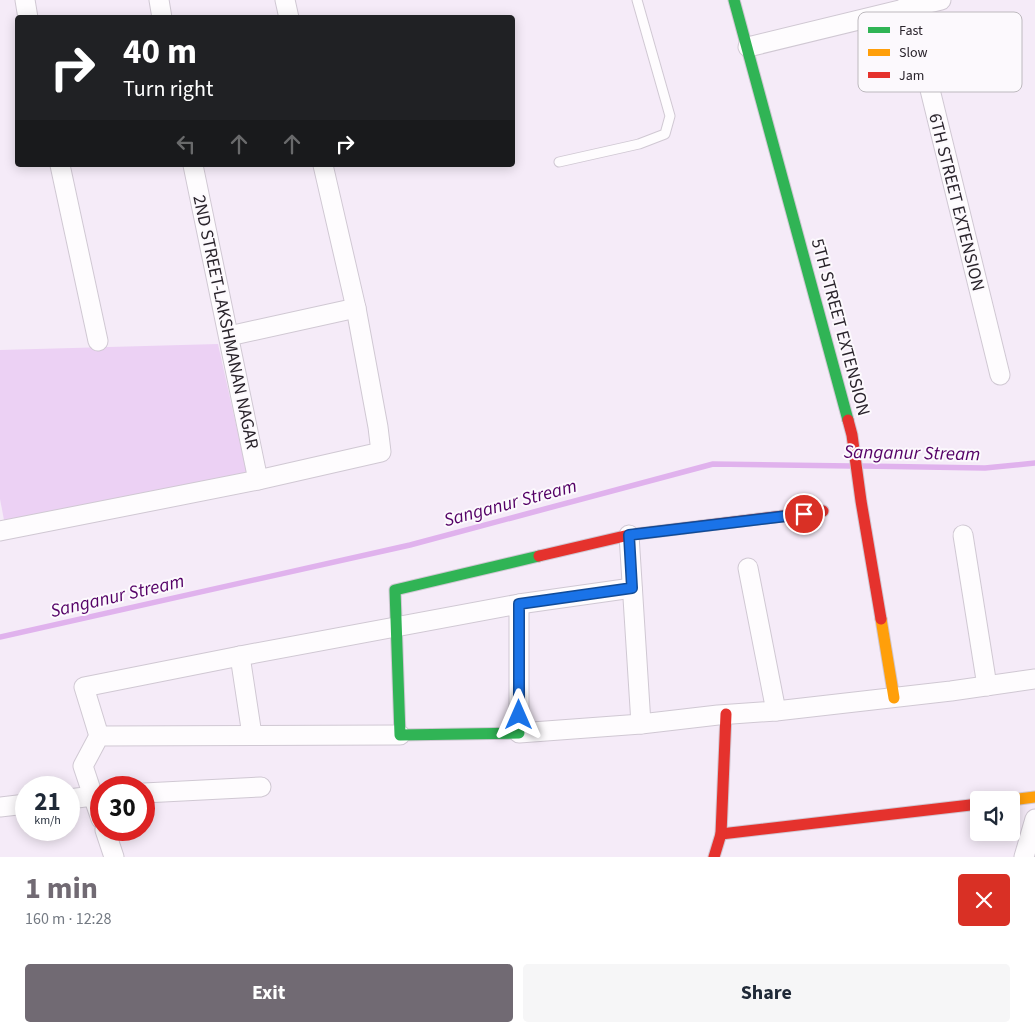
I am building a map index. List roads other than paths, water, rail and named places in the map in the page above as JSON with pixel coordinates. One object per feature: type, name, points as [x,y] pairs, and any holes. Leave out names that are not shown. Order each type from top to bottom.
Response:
[{"type":"street","points":[[25,0],[28,15]]},
{"type":"street","points":[[159,0],[162,15]]},
{"type":"street","points":[[285,0],[288,15]]},
{"type":"street","name":"5TH STREET EXTENSION","points":[[734,0],[853,441],[861,501],[894,698]]},
{"type":"street","points":[[879,12],[909,4],[942,0]]},
{"type":"street","points":[[748,47],[858,18]]},
{"type":"street","name":"6TH STREET EXTENSION","points":[[931,92],[1000,375]]},
{"type":"street","points":[[60,167],[98,341]]},
{"type":"street","name":"2ND STREET-LAKSHMANAN NAGAR","points":[[193,167],[258,480]]},
{"type":"street","points":[[0,531],[258,480],[381,452],[356,308],[323,167]]},
{"type":"street","points":[[229,336],[356,308]]},
{"type":"street","points":[[400,734],[395,590],[629,535],[824,511]]},
{"type":"street","points":[[629,535],[641,724]]},
{"type":"street","points":[[963,535],[987,686]]},
{"type":"street","points":[[748,568],[776,711]]},
{"type":"street","points":[[90,781],[83,766],[99,736],[84,687],[519,604],[632,588]]},
{"type":"street","points":[[519,604],[519,733]]},
{"type":"street","points":[[240,656],[252,735]]},
{"type":"street","points":[[99,736],[519,733],[776,711],[952,691],[1035,679]]},
{"type":"street","points":[[714,857],[721,834],[726,714]]},
{"type":"street","points":[[155,792],[260,787]]},
{"type":"street","points":[[1020,799],[1035,798]]},
{"type":"street","points":[[0,807],[15,805]]},
{"type":"street","points":[[721,834],[970,805]]},
{"type":"street","points":[[1024,857],[1035,819]]},
{"type":"street","points":[[109,841],[114,857]]},
{"type":"lane","points":[[559,162],[639,144],[665,134],[670,116],[637,0]]},
{"type":"waterway","name":"Sanganur Stream","points":[[862,466],[985,468],[1035,463]]},
{"type":"waterway","name":"Sanganur Stream","points":[[0,637],[410,545],[713,464],[851,466]]}]
